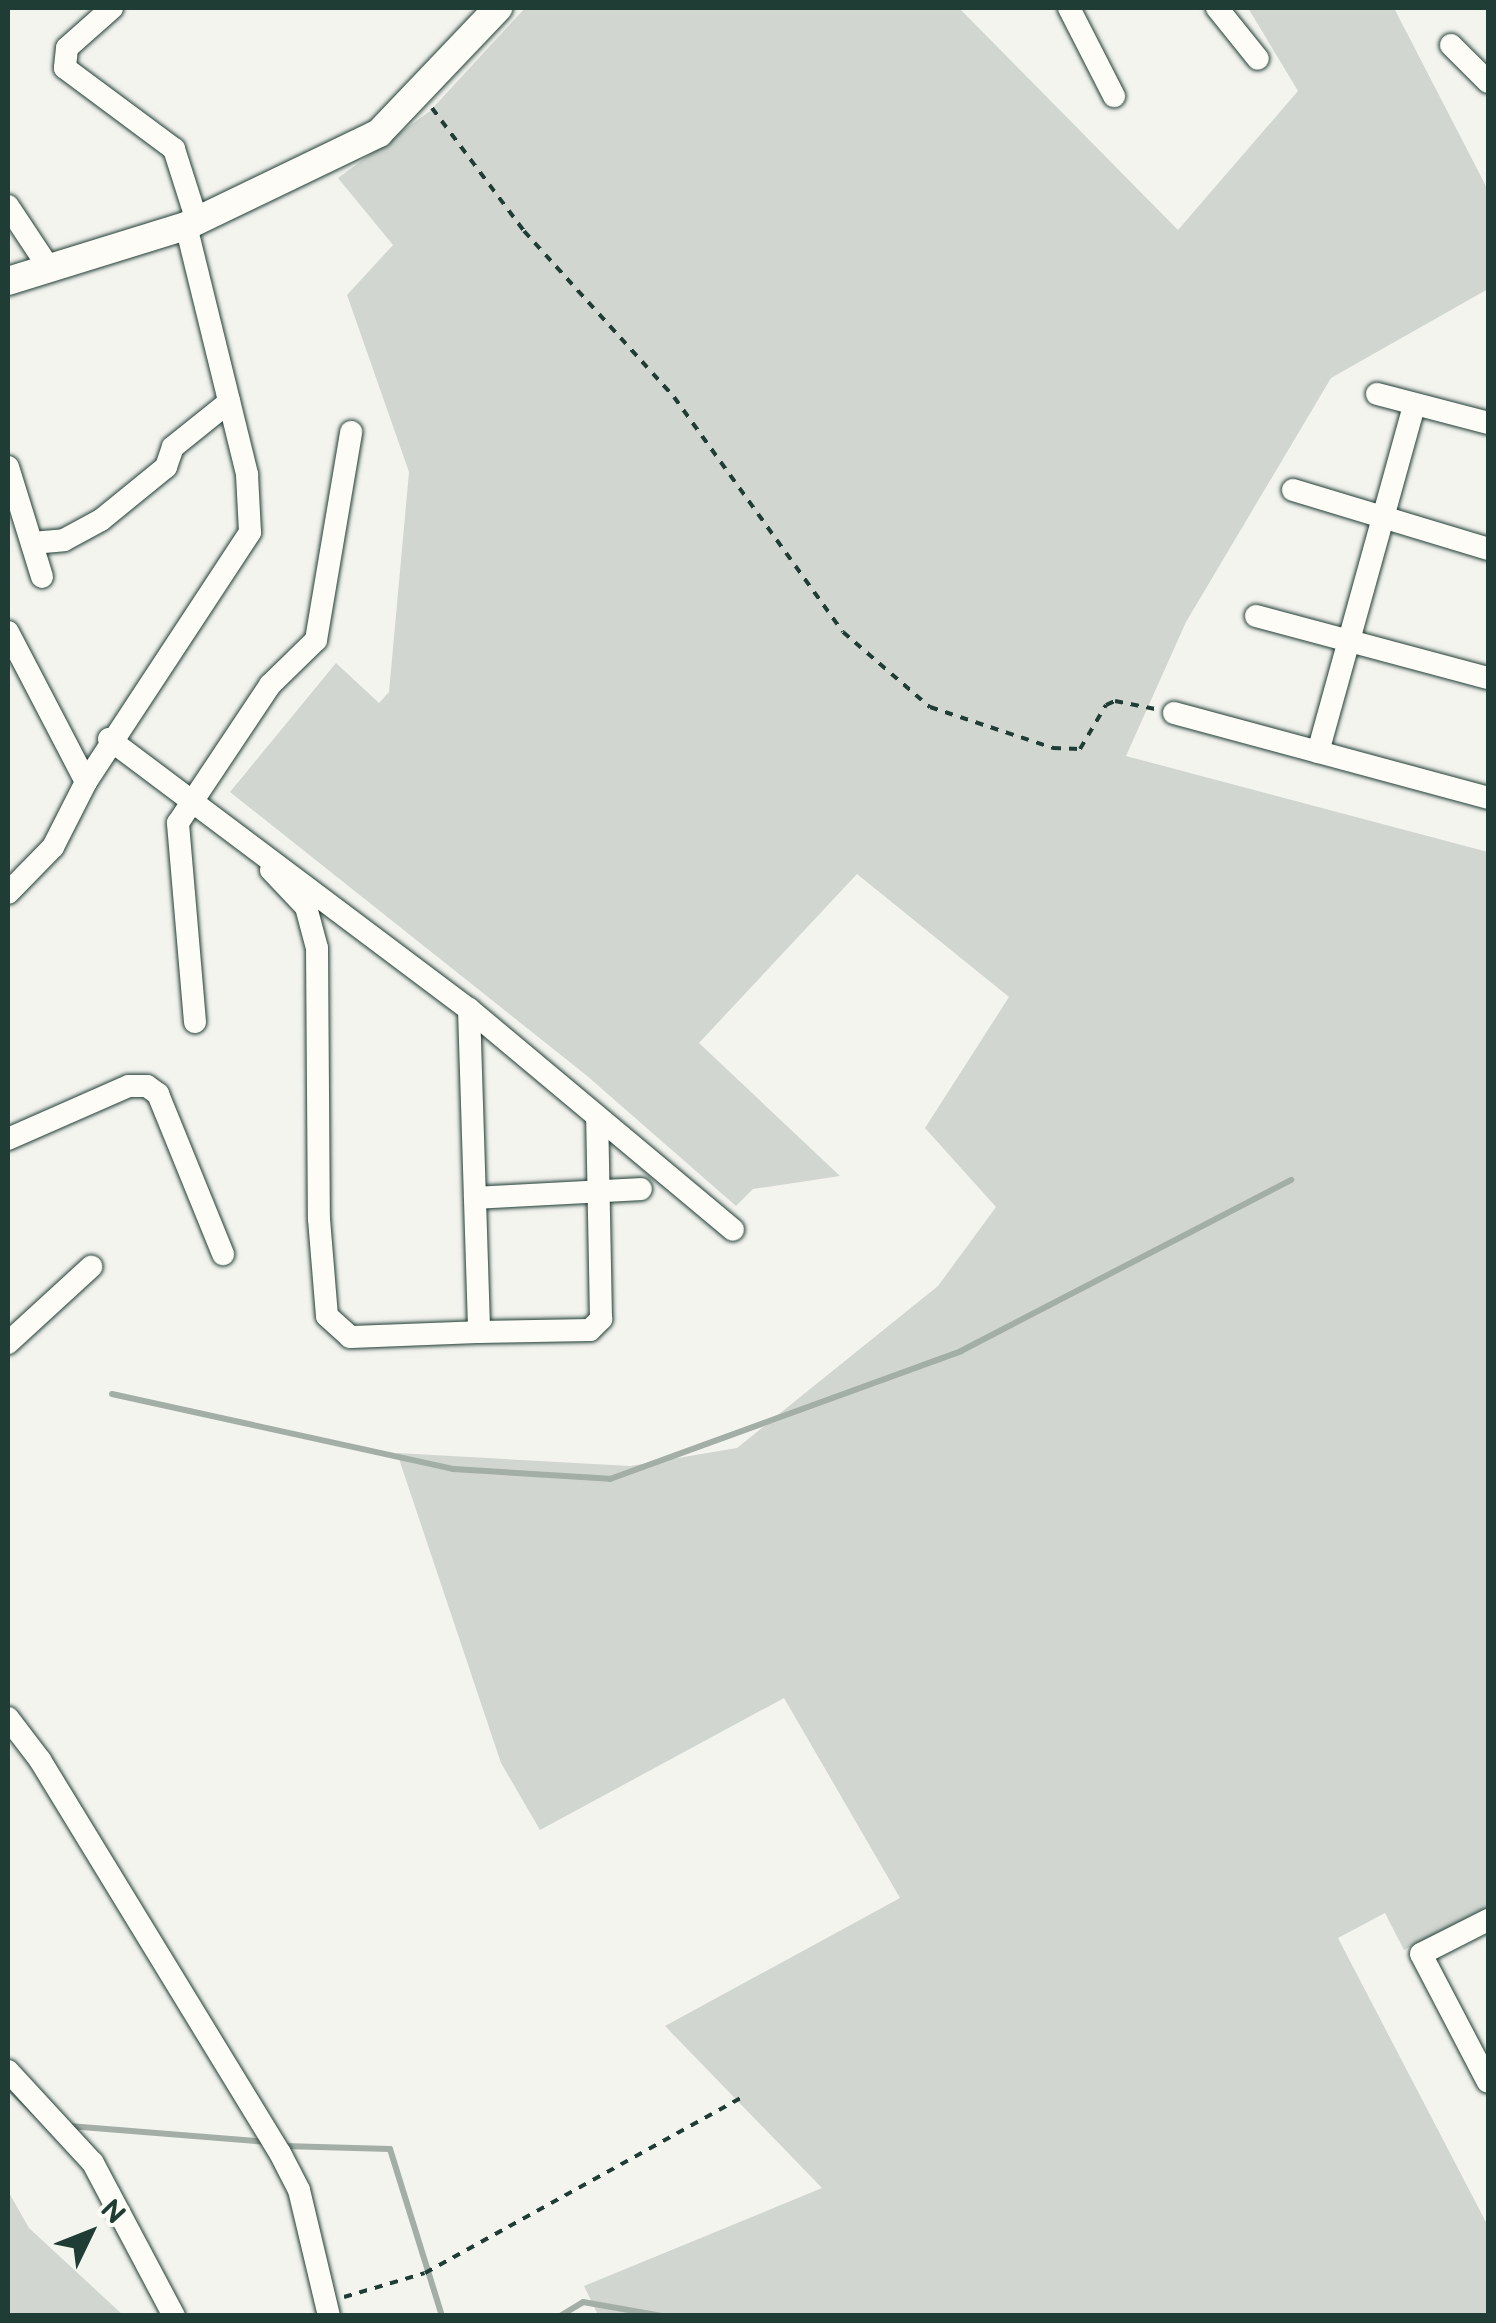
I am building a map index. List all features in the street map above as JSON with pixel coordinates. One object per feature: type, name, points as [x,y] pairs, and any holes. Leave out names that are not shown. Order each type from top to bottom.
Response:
[{"type":"main road","points":[[8,281],[191,224],[379,134],[422,94],[498,8]]},
{"type":"street","points":[[8,893],[53,847],[110,739],[240,557],[250,532],[253,507],[191,224],[189,183],[167,141],[65,68],[66,48],[112,8]]},
{"type":"street","points":[[1070,8],[1114,96]]},
{"type":"street","points":[[1216,8],[1258,59]]},
{"type":"street","points":[[1451,45],[1488,82]]},
{"type":"street","points":[[8,206],[49,268]]},
{"type":"street","points":[[1376,394],[1488,424]]},
{"type":"street","points":[[32,543],[64,540],[101,520],[166,467],[173,447],[229,402]]},
{"type":"street","points":[[1318,752],[1386,520],[1414,404]]},
{"type":"street","points":[[195,1022],[176,834],[191,798],[270,685],[316,640],[351,432]]},
{"type":"street","points":[[8,467],[42,577]]},
{"type":"street","points":[[1292,490],[1488,549]]},
{"type":"street","points":[[1256,616],[1488,678]]},
{"type":"street","points":[[11,644],[86,782]]},
{"type":"street","points":[[1174,713],[1488,798]]},
{"type":"street","points":[[110,739],[258,845],[469,1009],[733,1230]]},
{"type":"street","points":[[258,845],[268,867],[306,906],[318,948],[319,1219],[327,1316],[350,1337],[599,1324],[598,1116]]},
{"type":"street","points":[[469,1009],[478,1332]]},
{"type":"street","points":[[8,1139],[129,1086],[147,1086],[158,1094],[223,1254]]},
{"type":"street","points":[[475,1198],[641,1189]]},
{"type":"street","points":[[8,1344],[91,1266]]},
{"type":"street","points":[[8,1718],[40,1760],[280,2153],[298,2190],[327,2308]]},
{"type":"street","points":[[1485,2066],[1421,1954],[1488,1920]]},
{"type":"street","points":[[8,2071],[93,2163],[174,2316]]},
{"type":"path","points":[[422,94],[524,231],[674,397],[843,632],[930,707],[1053,748],[1080,749],[1114,701],[1174,713]]},
{"type":"path","points":[[327,2308],[425,2272],[744,2096]]},
{"type":"shaded area","points":[[525,8],[959,8],[1178,230],[1298,91],[1248,8],[1394,8],[1488,190],[1488,289],[1331,378],[1186,622],[1126,756],[1488,852],[1488,1907],[1404,1950],[1385,1913],[1338,1938],[1488,2226],[1488,2315],[598,2315],[584,2286],[822,2188],[665,2026],[900,1898],[784,1698],[540,1830],[501,1763],[397,1453],[630,1466],[737,1448],[938,1286],[996,1207],[925,1128],[1009,997],[857,874],[699,1043],[840,1176],[753,1189],[736,1206],[586,1075],[230,792],[336,663],[379,703],[389,692],[409,472],[347,295],[393,245],[338,178],[430,111]]},
{"type":"shaded area","points":[[8,2191],[29,2228],[123,2315],[8,2315]]},
{"type":"waterway","points":[[112,1394],[453,1469],[610,1479],[961,1351],[1291,1180]]},
{"type":"waterway","points":[[8,2087],[52,2129]]},
{"type":"waterway","points":[[69,2126],[266,2142]]},
{"type":"waterway","points":[[283,2146],[390,2149],[442,2316]]},
{"type":"waterway","points":[[560,2316],[583,2302],[662,2316]]}]
